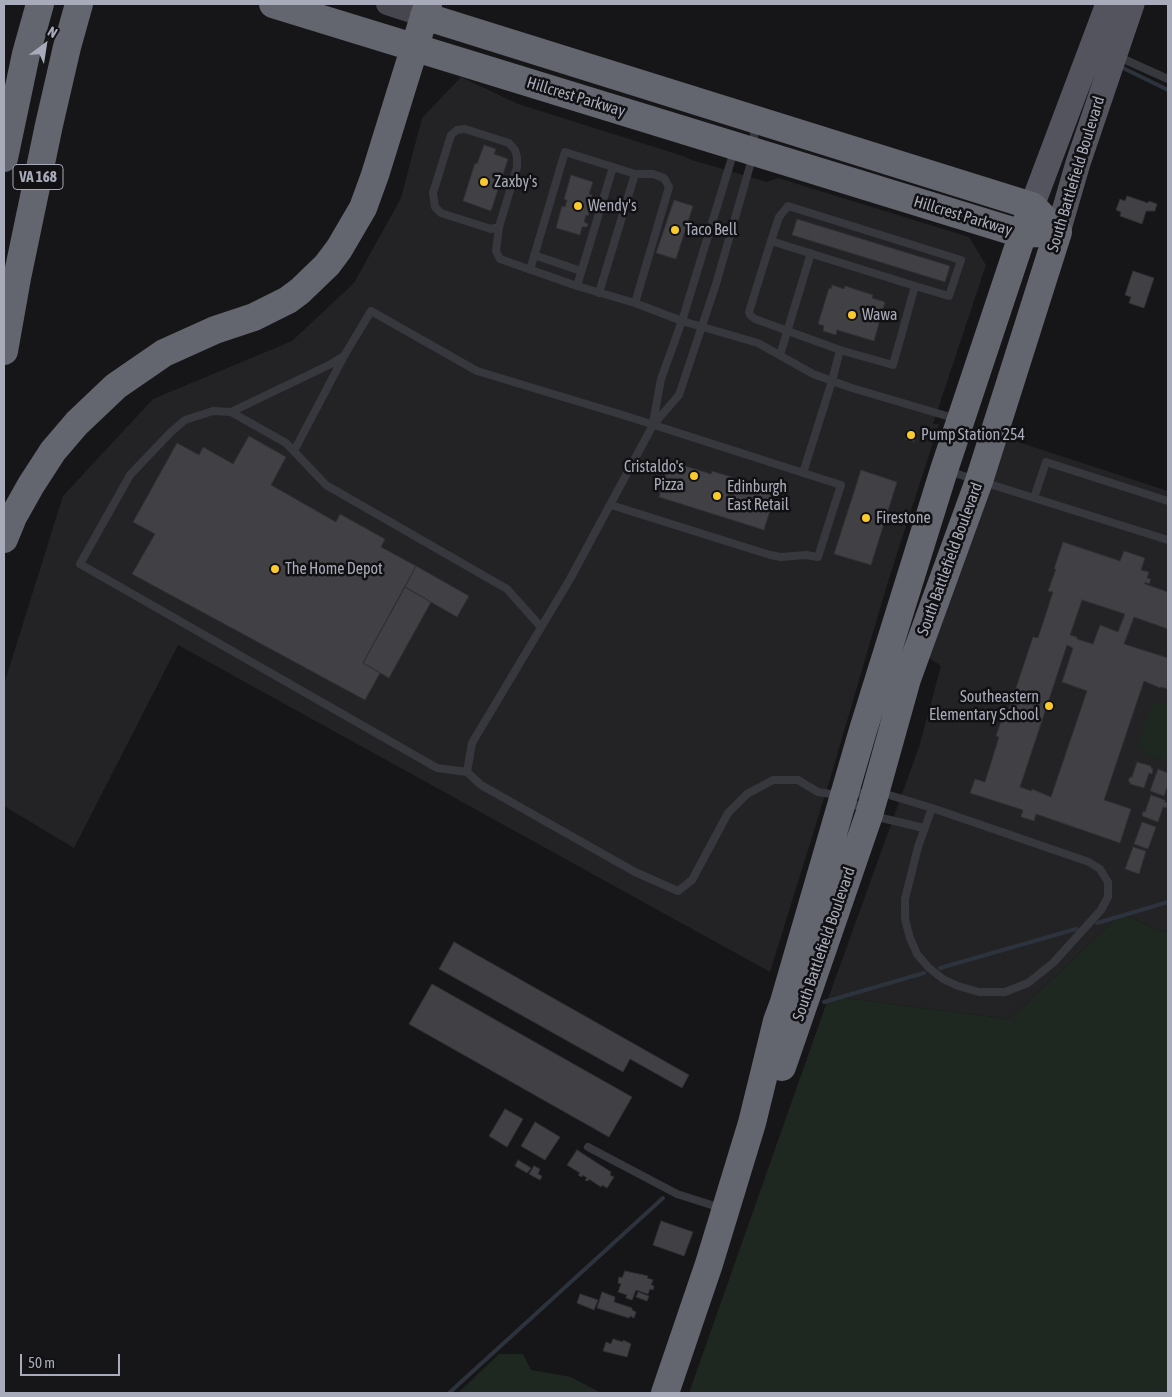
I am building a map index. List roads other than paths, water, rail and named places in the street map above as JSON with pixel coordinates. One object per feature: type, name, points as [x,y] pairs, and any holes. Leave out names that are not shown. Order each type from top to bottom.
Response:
[{"type":"highway","name":"VA 168","points":[[4,158],[26,54],[40,4]]},
{"type":"highway","name":"VA 168","points":[[4,351],[17,278],[49,125],[79,4]]},
{"type":"highway","name":"Hillcrest Parkway","points":[[273,4],[414,48],[746,138],[1032,206],[1058,232]]},
{"type":"highway","points":[[4,539],[30,485],[53,451],[77,423],[116,386],[164,353],[214,330],[254,317],[288,300],[327,265],[339,249],[363,208],[426,10]]},
{"type":"highway","name":"Hillcrest Parkway","points":[[426,10],[746,138],[1022,234],[1058,232]]},
{"type":"highway","points":[[4,127],[26,54]]},
{"type":"highway","name":"South Battlefield Boulevard","points":[[666,1393],[726,1209],[756,1108],[777,1021],[866,721],[944,470],[1032,206]]},
{"type":"highway","name":"South Battlefield Boulevard","points":[[756,1108],[780,1072],[872,803],[907,679],[978,481],[1058,232]]},
{"type":"main road","name":"Hillcrest Parkway","points":[[387,4],[426,10]]},
{"type":"main road","name":"South Battlefield Boulevard","points":[[1032,206],[1108,4]]},
{"type":"main road","name":"South Battlefield Boulevard","points":[[1058,232],[1078,163],[1132,4]]},
{"type":"lane","points":[[1114,56],[1168,79]]},
{"type":"lane","points":[[499,227],[491,229],[441,213],[435,207],[433,192],[452,135],[458,130],[465,129],[509,143],[515,150],[517,167],[499,227],[496,251],[500,259],[576,286],[635,303],[682,321],[758,343],[813,374],[961,420]]},
{"type":"lane","points":[[653,425],[661,379],[746,138]]},
{"type":"lane","points":[[467,772],[472,743],[570,580],[653,425],[679,395],[702,326],[746,138]]},
{"type":"lane","points":[[530,270],[565,152],[635,174],[653,174],[664,178],[669,187],[635,303]]},
{"type":"lane","points":[[576,286],[614,167]]},
{"type":"lane","points":[[599,293],[635,174]]},
{"type":"lane","points":[[770,241],[949,296],[961,260],[788,206],[779,217],[770,241],[749,312],[750,315],[755,319],[840,350],[893,365],[915,286]]},
{"type":"lane","points":[[780,355],[811,253]]},
{"type":"lane","points":[[534,255],[581,271]]},
{"type":"lane","points":[[294,451],[344,356],[371,311],[478,371],[840,485],[818,557],[806,555],[781,557],[770,555],[611,505]]},
{"type":"lane","points":[[803,473],[840,350]]},
{"type":"lane","points":[[231,412],[344,356]]},
{"type":"lane","points":[[541,627],[506,589],[326,484],[286,443],[231,412],[213,411],[185,420],[171,432],[130,475],[80,564],[437,768],[467,772],[481,785],[626,868],[678,891],[692,880],[728,813],[747,794],[773,780],[798,780],[818,792],[872,803],[932,808],[1088,862],[1100,870],[1108,882],[1108,897],[1101,910],[1053,963],[1028,983],[1005,992],[979,992],[943,979],[928,967],[917,954],[905,919],[905,899],[924,828],[932,808]]},
{"type":"lane","points":[[1034,498],[1046,462],[1168,501]]},
{"type":"lane","points":[[944,470],[1168,540]]},
{"type":"lane","points":[[844,796],[872,803],[924,828]]},
{"type":"lane","points":[[588,1147],[677,1194],[726,1209]]},
{"type":"waterway","points":[[1121,67],[1168,90]]},
{"type":"waterway","points":[[1097,923],[1168,902]]},
{"type":"waterway","points":[[940,968],[1076,929]]},
{"type":"waterway","points":[[824,1002],[924,973]]},
{"type":"waterway","points":[[449,1393],[663,1198]]},
{"type":"place","name":"Zaxby's","points":[[484,182]]},
{"type":"place","name":"Wendy's","points":[[578,206]]},
{"type":"place","name":"Taco Bell","points":[[675,230]]},
{"type":"place","name":"Wawa","points":[[852,315]]},
{"type":"place","name":"Pump Station 254","points":[[911,435]]},
{"type":"place","name":"Cristaldo's Pizza","points":[[694,476]]},
{"type":"place","name":"Edinburgh East Retail","points":[[717,496]]},
{"type":"place","name":"Firestone","points":[[866,518]]},
{"type":"place","name":"The Home Depot","points":[[275,569]]},
{"type":"place","name":"Southeastern Elementary School","points":[[1049,706]]}]
